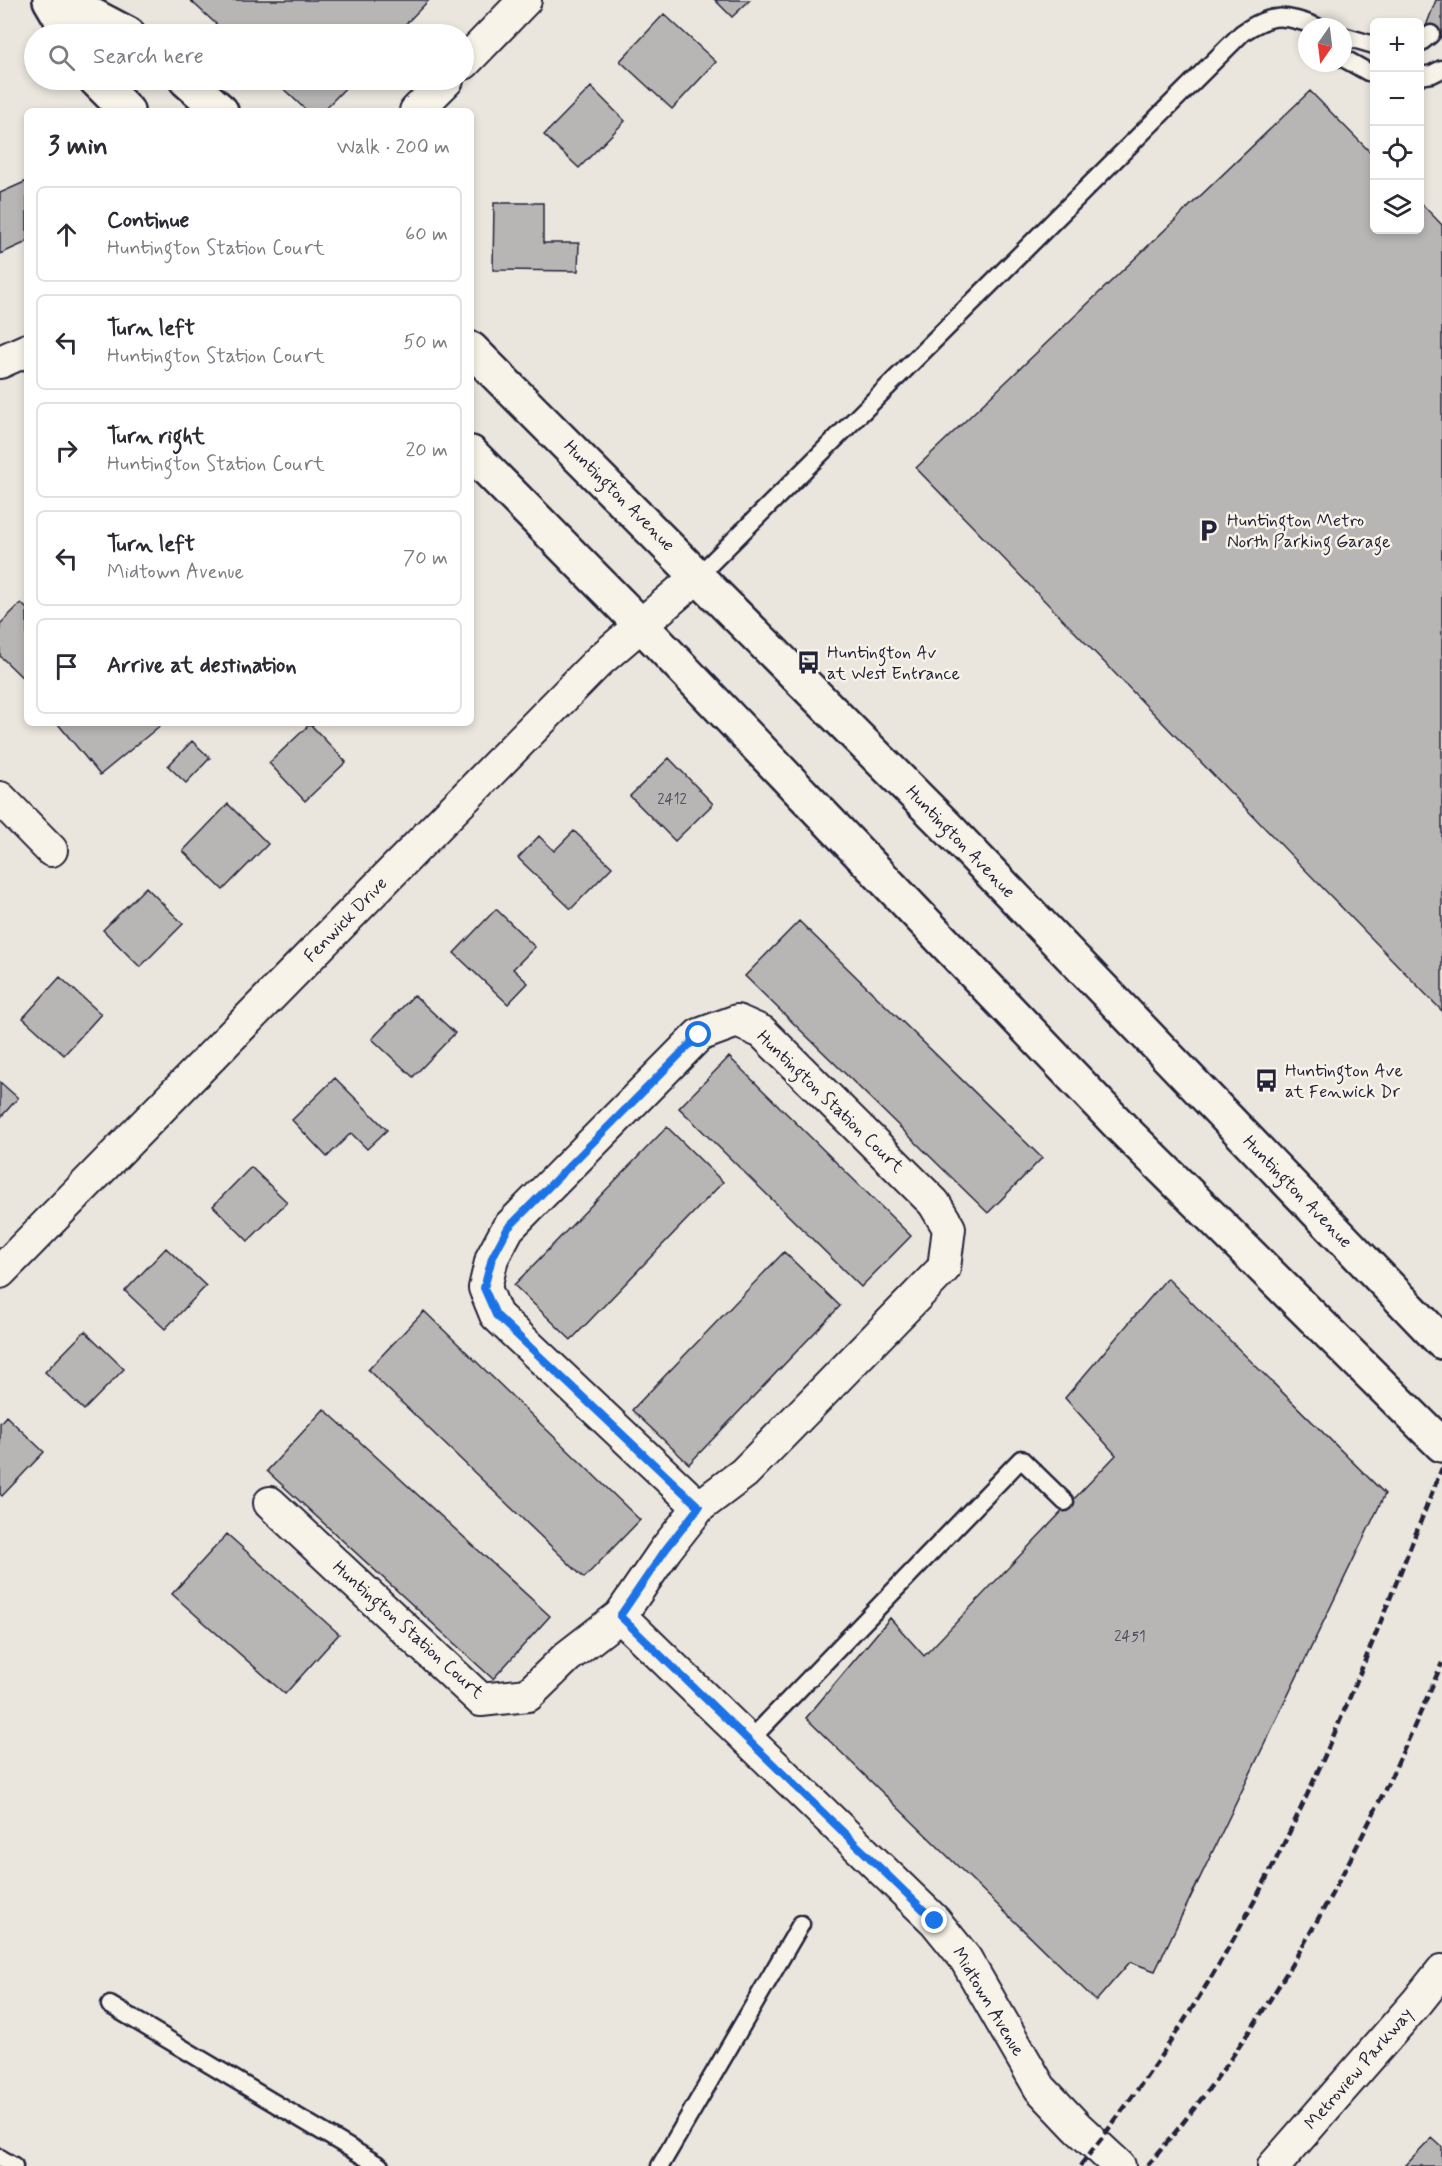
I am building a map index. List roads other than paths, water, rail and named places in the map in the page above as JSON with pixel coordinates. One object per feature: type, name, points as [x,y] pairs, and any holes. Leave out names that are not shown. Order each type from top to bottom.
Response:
[{"type":"main road","points":[[50,0],[64,24]]},
{"type":"main road","points":[[63,0],[109,24]]},
{"type":"main road","points":[[106,90],[124,108]]},
{"type":"main road","points":[[197,90],[218,108]]},
{"type":"main road","name":"Huntington Avenue","points":[[474,352],[945,825],[1442,1342]]},
{"type":"main road","points":[[474,456],[641,625],[1122,1128],[1442,1445]]},
{"type":"street","points":[[474,53],[525,0]]},
{"type":"street","points":[[419,108],[437,90]]},
{"type":"street","points":[[0,362],[24,351]]},
{"type":"street","name":"Fenwick Drive","points":[[0,1272],[599,661],[698,576]]},
{"type":"street","points":[[0,798],[51,850]]},
{"type":"street","name":"Huntington Station Court","points":[[270,1503],[481,1700],[528,1695],[567,1657],[620,1616],[666,1549],[699,1507],[744,1473],[944,1268],[949,1228],[934,1203],[762,1032],[737,1021],[699,1035],[508,1228],[492,1258],[484,1288],[496,1315],[699,1507]]},
{"type":"street","name":"Midtown Avenue","points":[[620,1616],[935,1921],[964,1958],[1040,2088],[1119,2166]]},
{"type":"street","name":"Metroview Parkway","points":[[1274,2166],[1442,1971]]},
{"type":"lane","points":[[698,576],[1223,51],[1256,23],[1288,16],[1298,20]]},
{"type":"lane","points":[[1288,16],[1298,24]]},
{"type":"lane","points":[[1352,39],[1370,44]]},
{"type":"lane","points":[[1352,63],[1370,73]]},
{"type":"lane","points":[[1424,75],[1442,69]]},
{"type":"lane","points":[[749,1741],[1021,1460],[1065,1502]]},
{"type":"lane","points":[[660,2166],[801,1924]]},
{"type":"lane","points":[[110,2005],[380,2166]]},
{"type":"lane","points":[[0,2158],[14,2166]]},
{"type":"railway","points":[[1080,2166],[1127,2104],[1192,2009],[1278,1856],[1329,1747],[1442,1468]]},
{"type":"railway","points":[[1147,2166],[1236,2050],[1277,1989],[1314,1926],[1382,1796],[1442,1663]]},
{"type":"place","name":"Huntington Metro North Parking Garage","points":[[1209,531]]},
{"type":"place","name":"Huntington Av at West Entrance","points":[[809,663]]},
{"type":"place","name":"Huntington Ave at Fenwick Dr","points":[[1267,1081]]}]
